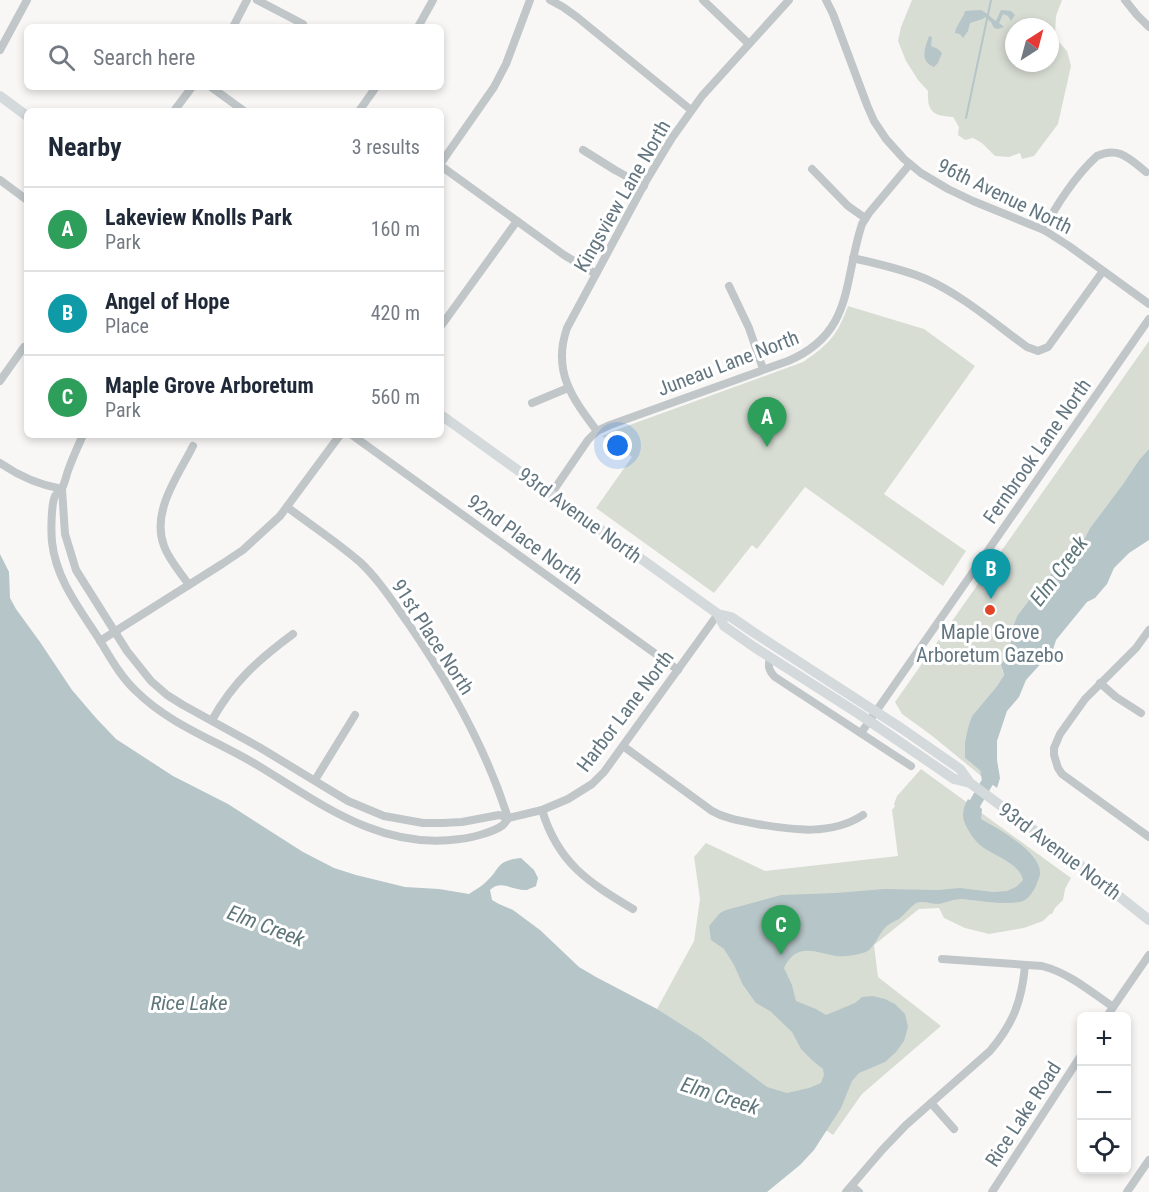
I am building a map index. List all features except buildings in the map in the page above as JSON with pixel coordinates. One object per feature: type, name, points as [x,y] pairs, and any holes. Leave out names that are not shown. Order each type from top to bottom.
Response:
[{"type":"main road","points":[[0,96],[24,114]]},
{"type":"main road","name":"93rd Avenue North","points":[[444,417],[718,614],[731,617],[876,711],[960,769],[970,783],[1057,847],[1149,920]]},
{"type":"main road","name":"93rd Avenue North","points":[[718,614],[724,626],[770,657],[954,779],[970,783]]},
{"type":"street","points":[[0,50],[27,0]]},
{"type":"street","points":[[235,24],[247,0]]},
{"type":"street","points":[[257,0],[303,24]]},
{"type":"street","points":[[420,24],[433,0]]},
{"type":"street","points":[[444,160],[494,87],[506,64],[530,0]]},
{"type":"street","points":[[550,0],[563,6],[691,110]]},
{"type":"street","points":[[703,0],[749,44]]},
{"type":"street","name":"Kingsview Lane North","points":[[597,431],[577,405],[564,378],[561,363],[562,349],[570,321],[667,145],[691,110],[789,0]]},
{"type":"street","name":"96th Avenue North","points":[[826,0],[874,121],[890,144],[910,165],[948,189],[1044,230],[1149,304]]},
{"type":"street","points":[[1125,0],[1149,27]]},
{"type":"street","points":[[176,108],[190,90]]},
{"type":"street","points":[[215,90],[240,108]]},
{"type":"street","points":[[360,108],[374,90]]},
{"type":"street","points":[[583,150],[644,186]]},
{"type":"street","points":[[1044,230],[1055,209],[1097,156],[1104,153],[1120,153],[1146,172]]},
{"type":"street","name":"Juneau Lane North","points":[[551,494],[588,440],[597,431],[801,355],[824,337],[833,327],[842,309],[859,232],[865,218],[910,165]]},
{"type":"street","points":[[444,166],[564,255],[596,274]]},
{"type":"street","points":[[812,169],[848,206],[865,218]]},
{"type":"street","points":[[0,180],[24,198]]},
{"type":"street","points":[[444,322],[517,221]]},
{"type":"street","points":[[853,258],[925,278],[959,298],[1033,350],[1044,349],[1048,346],[1103,271]]},
{"type":"street","points":[[729,286],[749,328],[763,369]]},
{"type":"street","name":"Fernbrook Lane North","points":[[861,733],[1149,319]]},
{"type":"street","points":[[0,381],[24,347]]},
{"type":"street","points":[[532,403],[568,388]]},
{"type":"street","points":[[62,489],[55,496],[52,515],[52,542],[56,563],[71,596],[126,681],[158,710],[250,761],[340,816],[369,829],[398,837],[438,841],[467,838],[503,825],[508,818],[499,815],[443,824],[401,820],[375,813],[357,805],[175,700],[151,681],[132,659],[114,632],[76,570],[69,552],[65,534],[62,489],[82,438]]},
{"type":"street","points":[[100,641],[243,550],[287,507],[338,438]]},
{"type":"street","name":"92nd Place North","points":[[356,438],[678,670]]},
{"type":"street","points":[[189,585],[164,546],[160,521],[165,503],[194,446]]},
{"type":"street","points":[[0,463],[28,480],[62,489]]},
{"type":"street","name":"91st Place North","points":[[287,507],[360,562],[388,595],[448,684],[487,760],[508,818]]},
{"type":"street","name":"Harbor Lane North","points":[[508,818],[542,810],[568,799],[592,784],[604,772],[718,614]]},
{"type":"street","points":[[1149,630],[1136,648],[1085,699],[1066,724],[1054,748],[1055,761],[1062,774],[1149,837]]},
{"type":"street","points":[[212,720],[237,682],[268,652],[293,634]]},
{"type":"street","points":[[770,657],[768,667],[775,677],[912,766]]},
{"type":"street","points":[[1100,683],[1116,698],[1141,713]]},
{"type":"street","points":[[315,780],[355,715]]},
{"type":"street","points":[[623,746],[712,811],[723,816],[765,825],[807,830],[845,825],[863,815]]},
{"type":"street","points":[[250,761],[259,747]]},
{"type":"street","points":[[542,810],[554,840],[572,865],[595,885],[633,909]]},
{"type":"street","points":[[1110,1012],[1149,955]]},
{"type":"street","points":[[942,959],[1041,966],[1057,970],[1113,1007]]},
{"type":"street","points":[[859,1192],[849,1189],[892,1140],[990,1051],[1005,1033],[1016,1013],[1025,965]]},
{"type":"street","name":"Rice Lake Road","points":[[992,1192],[1077,1062]]},
{"type":"street","points":[[931,1103],[954,1128]]},
{"type":"street","points":[[1127,1192],[1149,1160]]},
{"type":"shaded area","points":[[912,0],[1062,0],[1056,18],[1005,18],[1005,72],[1059,72],[1059,42],[1067,51],[1071,66],[1058,124],[1034,156],[1022,159],[1020,153],[1009,157],[995,156],[982,143],[973,138],[965,140],[958,135],[959,127],[953,117],[933,112],[929,104],[928,91],[906,61],[898,41]]},
{"type":"shaded area","points":[[848,306],[924,329],[975,366],[884,494],[966,551],[943,586],[805,487],[757,549],[752,545],[714,593],[596,508],[632,457],[602,436],[803,362],[831,338],[840,325]]},
{"type":"shaded area","points":[[1149,341],[1149,449],[1090,528],[1078,551],[1053,572],[1017,616],[1008,657],[1002,670],[1004,675],[972,716],[969,724],[965,758],[982,772],[980,775],[902,714],[895,702]]},
{"type":"shaded area","points":[[921,769],[1071,878],[1065,889],[1063,900],[1052,914],[1043,921],[1024,928],[989,934],[965,928],[944,918],[939,908],[919,909],[874,945],[878,977],[941,1026],[862,1094],[833,1135],[725,1061],[657,1009],[694,941],[700,899],[694,857],[706,843],[765,871],[898,856],[892,810],[897,796]]},
{"type":"water","points":[[981,10],[996,21],[1001,10],[1011,11],[1015,15],[1009,18],[1003,14],[999,23],[1004,27],[998,29],[994,28],[985,17],[970,23],[963,38],[960,34],[955,33],[965,11]]},
{"type":"water","points":[[929,36],[932,37],[931,46],[942,53],[934,67],[925,58]]},
{"type":"water","points":[[1149,449],[1149,540],[1129,553],[1114,568],[1107,584],[1095,598],[1087,602],[1056,640],[1051,656],[1045,659],[1026,680],[1019,697],[1007,711],[997,741],[1000,778],[997,788],[980,775],[982,772],[965,758],[965,742],[972,716],[1004,675],[1001,664],[1008,657],[1017,616],[1053,572],[1078,551],[1090,528]]},
{"type":"water","name":"Rice Lake","points":[[0,554],[9,572],[10,598],[16,609],[72,690],[116,739],[173,776],[228,804],[303,852],[334,868],[356,875],[405,887],[469,894],[486,882],[503,863],[521,858],[534,870],[538,878],[536,886],[527,890],[503,885],[494,887],[490,890],[492,900],[513,910],[540,930],[579,967],[657,1009],[701,1037],[767,1087],[787,1093],[809,1088],[821,1083],[824,1075],[823,1069],[801,1049],[792,1032],[770,1011],[756,1003],[743,985],[724,949],[711,940],[709,926],[720,913],[781,895],[884,889],[960,888],[993,892],[1007,891],[1016,887],[1023,880],[1021,874],[1011,864],[980,845],[967,828],[963,815],[968,799],[982,809],[981,819],[1026,849],[1038,865],[1040,876],[1030,896],[1025,900],[1012,903],[961,899],[938,904],[919,902],[887,926],[873,945],[863,953],[839,956],[807,951],[794,955],[789,960],[784,968],[796,1001],[826,1015],[855,1003],[862,997],[873,996],[895,1004],[905,1014],[908,1027],[904,1041],[896,1052],[885,1062],[859,1073],[852,1081],[841,1108],[814,1150],[800,1165],[767,1192],[0,1192]]},
{"type":"waterway","points":[[966,118],[991,0]]},
{"type":"waterway","name":"Elm Creek","points":[[975,817],[974,805],[988,781],[986,767]]},
{"type":"place","name":"Lakeview Knolls Park","points":[[767,447]]},
{"type":"place","name":"Angel of Hope","points":[[991,599]]},
{"type":"place","name":"Maple Grove Arboretum Gazebo","points":[[990,610]]},
{"type":"place","name":"Maple Grove Arboretum","points":[[781,955]]}]
